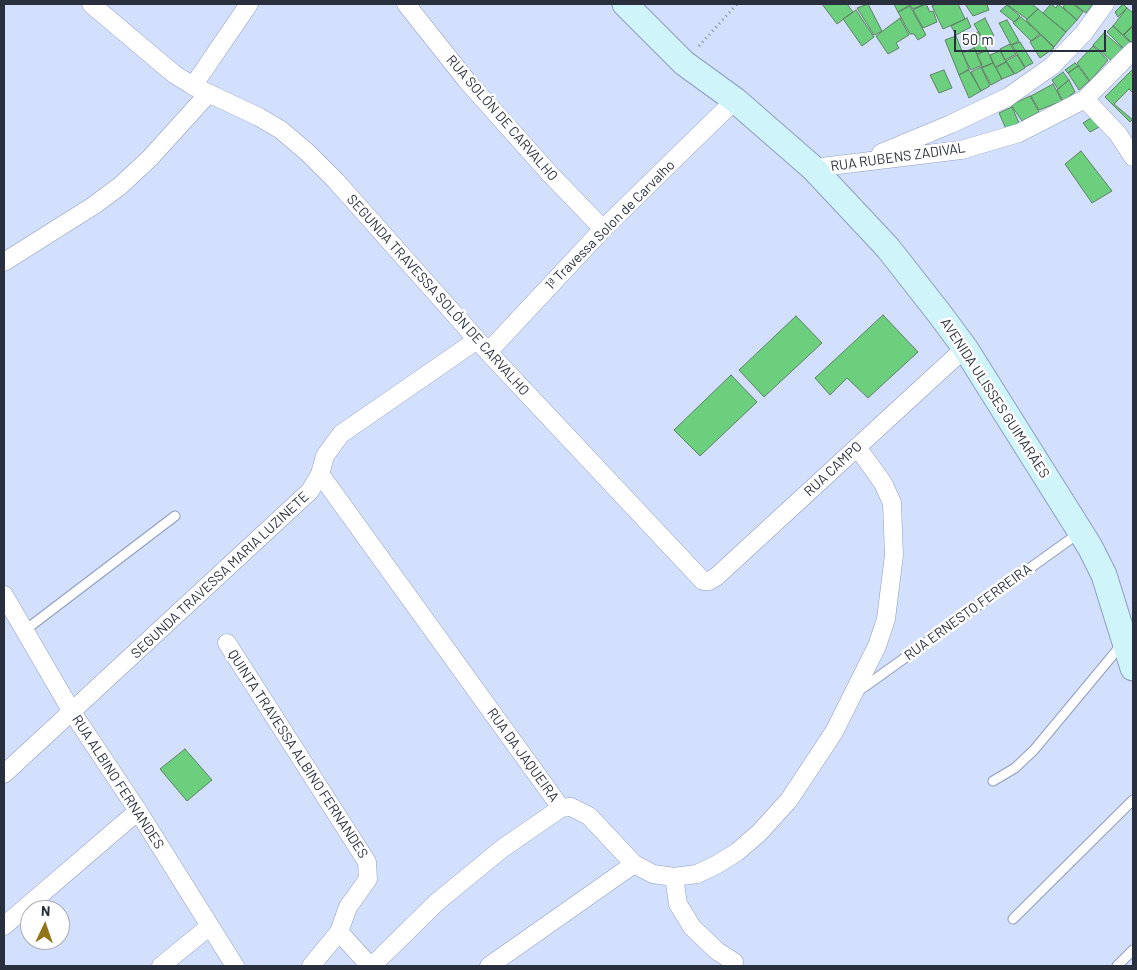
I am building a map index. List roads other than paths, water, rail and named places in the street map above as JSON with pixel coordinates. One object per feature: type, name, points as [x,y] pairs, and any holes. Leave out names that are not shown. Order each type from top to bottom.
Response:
[{"type":"main road","name":"AVENIDA ULISSES GUIMARÃES","points":[[625,4],[684,63],[736,100],[813,168],[888,248],[965,348],[1081,531],[1104,575],[1133,668]]},
{"type":"street","name":"SEGUNDA TRAVESSA SOLÓN DE CARVALHO","points":[[92,4],[148,51],[201,90],[259,117],[281,130],[308,154],[336,181],[482,346],[698,578]]},
{"type":"street","points":[[4,262],[93,206],[120,186],[150,158],[201,90],[249,4]]},
{"type":"street","name":"RUA SOLÓN DE CARVALHO","points":[[406,4],[472,88],[603,229]]},
{"type":"street","points":[[860,162],[951,124],[1008,97],[1052,66],[1083,34],[1105,4]]},
{"type":"street","name":"RUA RUBENS ZADIVAL","points":[[813,168],[961,150],[1020,133],[1085,99],[1133,51]]},
{"type":"street","points":[[1085,99],[1126,138],[1133,157]]},
{"type":"street","name":"1ª Travessa Solon de Carvalho","points":[[482,346],[736,100]]},
{"type":"street","name":"SEGUNDA TRAVESSA MARIA LUZINETE","points":[[4,774],[310,492],[320,474],[325,456],[341,434],[482,346]]},
{"type":"street","name":"RUA CAMPO","points":[[698,578],[709,581],[716,577],[965,348]]},
{"type":"street","name":"RUA DA JAQUEIRA","points":[[320,474],[561,808],[571,807],[589,816],[634,864],[653,874],[674,878],[697,874],[737,852],[759,833],[789,800],[815,764],[855,693],[877,646],[886,619],[892,581],[894,528],[892,503],[883,483],[857,447]]},
{"type":"street","name":"RUA ALBINO FERNANDES","points":[[4,595],[9,616],[24,631],[72,712],[138,811],[236,966]]},
{"type":"street","name":"QUINTA TRAVESSA ALBINO FERNANDES","points":[[227,643],[367,862],[368,879],[348,907],[339,932],[311,966]]},
{"type":"street","points":[[339,932],[371,966],[437,902],[503,848],[561,808]]},
{"type":"street","points":[[4,926],[138,811]]},
{"type":"street","points":[[489,966],[634,864]]},
{"type":"street","points":[[674,878],[678,904],[692,928],[717,951],[734,962]]},
{"type":"street","points":[[161,966],[210,926]]},
{"type":"lane","points":[[24,631],[175,516]]},
{"type":"lane","name":"RUA ERNESTO FERREIRA","points":[[855,693],[1081,531]]},
{"type":"lane","points":[[993,781],[1015,768],[1034,750],[1124,642]]},
{"type":"lane","points":[[1013,919],[1133,800]]},
{"type":"lane","points":[[1117,966],[1133,950]]}]
